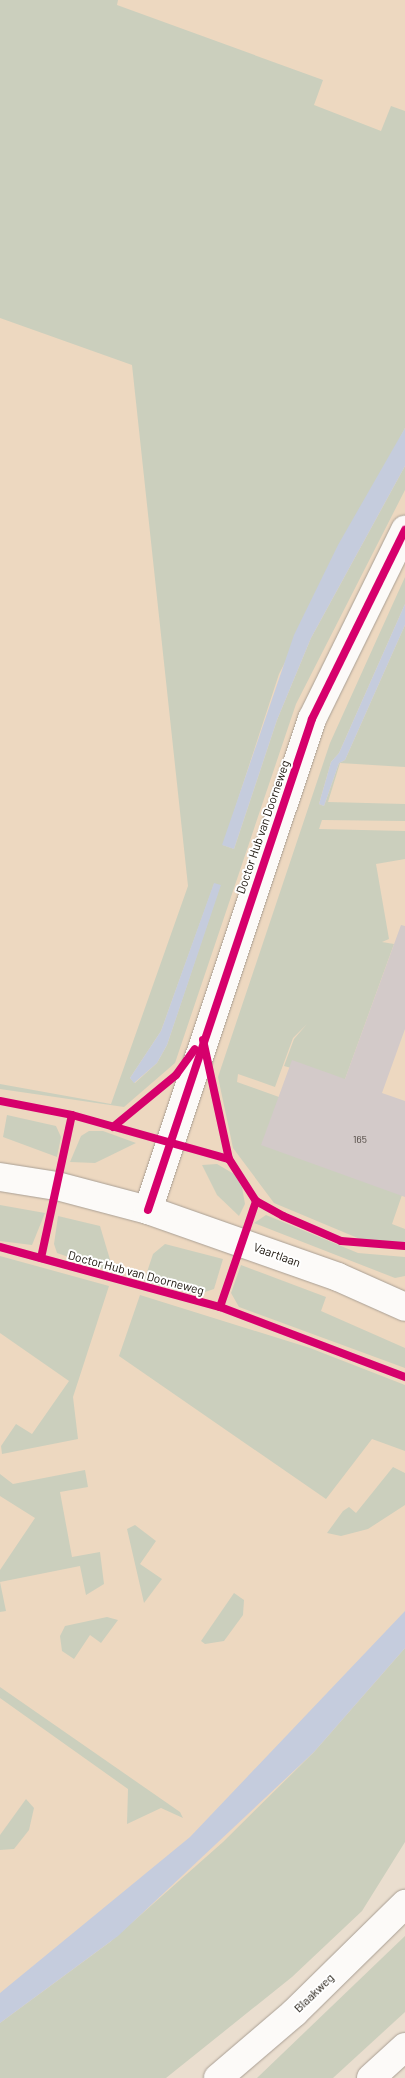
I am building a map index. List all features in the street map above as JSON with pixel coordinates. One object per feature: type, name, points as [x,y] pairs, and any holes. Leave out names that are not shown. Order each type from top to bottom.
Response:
[{"type":"street","name":"Doctor Hub van Doorneweg","points":[[148,1210],[312,719],[405,530]]},
{"type":"street","points":[[0,1177],[57,1186],[148,1210]]},
{"type":"street","name":"Vaartlaan","points":[[148,1210],[338,1277],[405,1307]]},
{"type":"street","name":"Blaakweg","points":[[218,2078],[294,2013],[405,1904]]},
{"type":"street","points":[[371,2078],[405,2047]]},
{"type":"shaded area","points":[[0,0],[405,0],[405,1692],[0,2035]]},
{"type":"green space","points":[[0,0],[118,0],[117,5],[323,80],[314,105],[381,131],[391,106],[405,111],[405,428],[279,674],[223,845],[234,849],[277,720],[311,638],[405,466],[405,490],[296,704],[175,1063],[124,1107],[0,1089],[0,1084],[111,1104],[188,886],[132,365],[0,318]],"holes":[[[214,884],[220,886],[167,1045],[157,1063],[135,1083],[130,1078],[161,1031]]]},
{"type":"green space","points":[[405,577],[405,604],[339,753],[331,762],[319,804],[324,806],[339,763],[345,760],[405,625],[405,767],[340,763],[328,802],[405,804],[405,821],[322,820],[319,829],[405,831],[405,859],[376,864],[389,939],[382,942],[394,944],[344,1082],[284,1066],[294,1039],[307,1024],[293,1038],[275,1087],[238,1074],[237,1082],[279,1097],[402,1195],[392,1224],[405,1229],[405,1243],[360,1239],[274,1203],[233,1148],[218,1077],[330,743]]},
{"type":"green space","points":[[7,1115],[56,1126],[61,1137],[57,1157],[3,1137]]},
{"type":"green space","points":[[89,1131],[103,1131],[136,1143],[95,1163],[70,1162],[81,1136]]},
{"type":"green space","points":[[217,1164],[234,1174],[242,1187],[245,1204],[239,1216],[217,1195],[202,1165]]},
{"type":"green space","points":[[0,1205],[45,1213],[32,1245],[0,1241]]},
{"type":"green space","points":[[266,1215],[358,1253],[405,1257],[405,1276],[395,1278],[254,1223]]},
{"type":"green space","points":[[58,1216],[100,1226],[114,1273],[57,1253],[54,1244]]},
{"type":"green space","points":[[165,1244],[223,1259],[214,1289],[196,1295],[144,1281],[153,1254]]},
{"type":"green space","points":[[0,1256],[109,1286],[73,1397],[78,1439],[2,1454],[1,1446],[16,1424],[32,1434],[69,1381],[0,1333]]},
{"type":"green space","points":[[241,1265],[326,1297],[321,1311],[405,1348],[405,1368],[239,1307],[231,1293]]},
{"type":"green space","points":[[140,1295],[310,1348],[405,1385],[405,1451],[372,1439],[326,1499],[119,1356]]},
{"type":"green space","points":[[393,1467],[405,1473],[405,1505],[368,1529],[341,1536],[327,1533],[343,1511],[349,1507],[356,1513]]},
{"type":"green space","points":[[85,1470],[88,1487],[60,1492],[72,1557],[100,1552],[104,1584],[86,1595],[80,1566],[0,1582],[0,1570],[35,1518],[0,1496],[0,1474],[13,1484]]},
{"type":"green space","points":[[135,1525],[156,1541],[140,1564],[162,1579],[144,1603],[127,1529]]},
{"type":"green space","points":[[0,1582],[6,1611],[0,1612]]},
{"type":"green space","points":[[234,1593],[244,1600],[243,1615],[224,1641],[205,1644],[201,1641]]},
{"type":"green space","points":[[107,1617],[118,1620],[101,1643],[90,1635],[74,1659],[62,1651],[60,1636],[65,1626]]},
{"type":"green space","points":[[405,1648],[405,1842],[362,1911],[292,1977],[166,2078],[0,2078],[0,2023],[110,1942],[223,1842],[314,1752]]},
{"type":"green space","points":[[0,1687],[180,1812],[183,1818],[161,1808],[127,1824],[128,1789],[0,1698]]},
{"type":"green space","points":[[26,1799],[34,1808],[29,1830],[14,1849],[0,1850],[0,1835]]},
{"type":"green space","points":[[405,1936],[405,2012],[333,2078],[257,2078]]},
{"type":"water","points":[[405,428],[405,466],[311,638],[277,720],[234,849],[222,845],[294,635],[338,545]]},
{"type":"water","points":[[405,604],[405,625],[345,760],[339,763],[324,806],[319,804],[331,762],[339,753]]},
{"type":"water","points":[[214,883],[221,885],[167,1045],[157,1063],[134,1083],[130,1078],[161,1031]]},
{"type":"water","points":[[405,1611],[405,1648],[314,1752],[118,1936],[0,2023],[0,1993],[190,1837]]},
{"type":"building","points":[[401,925],[405,926],[405,1029],[382,1093],[405,1101],[405,1197],[261,1145],[292,1060],[345,1079]]},
{"type":"cycle path","points":[[148,1210],[312,719],[405,530]]},
{"type":"cycle path","points":[[203,1040],[229,1159]]},
{"type":"cycle path","points":[[113,1127],[176,1075],[195,1049]]},
{"type":"cycle path","points":[[0,1101],[72,1115],[229,1159],[256,1201],[283,1216],[341,1241],[405,1246]]},
{"type":"cycle path","points":[[41,1258],[72,1115]]},
{"type":"cycle path","points":[[220,1307],[256,1201]]},
{"type":"cycle path","points":[[0,1247],[220,1307],[405,1377]]}]
